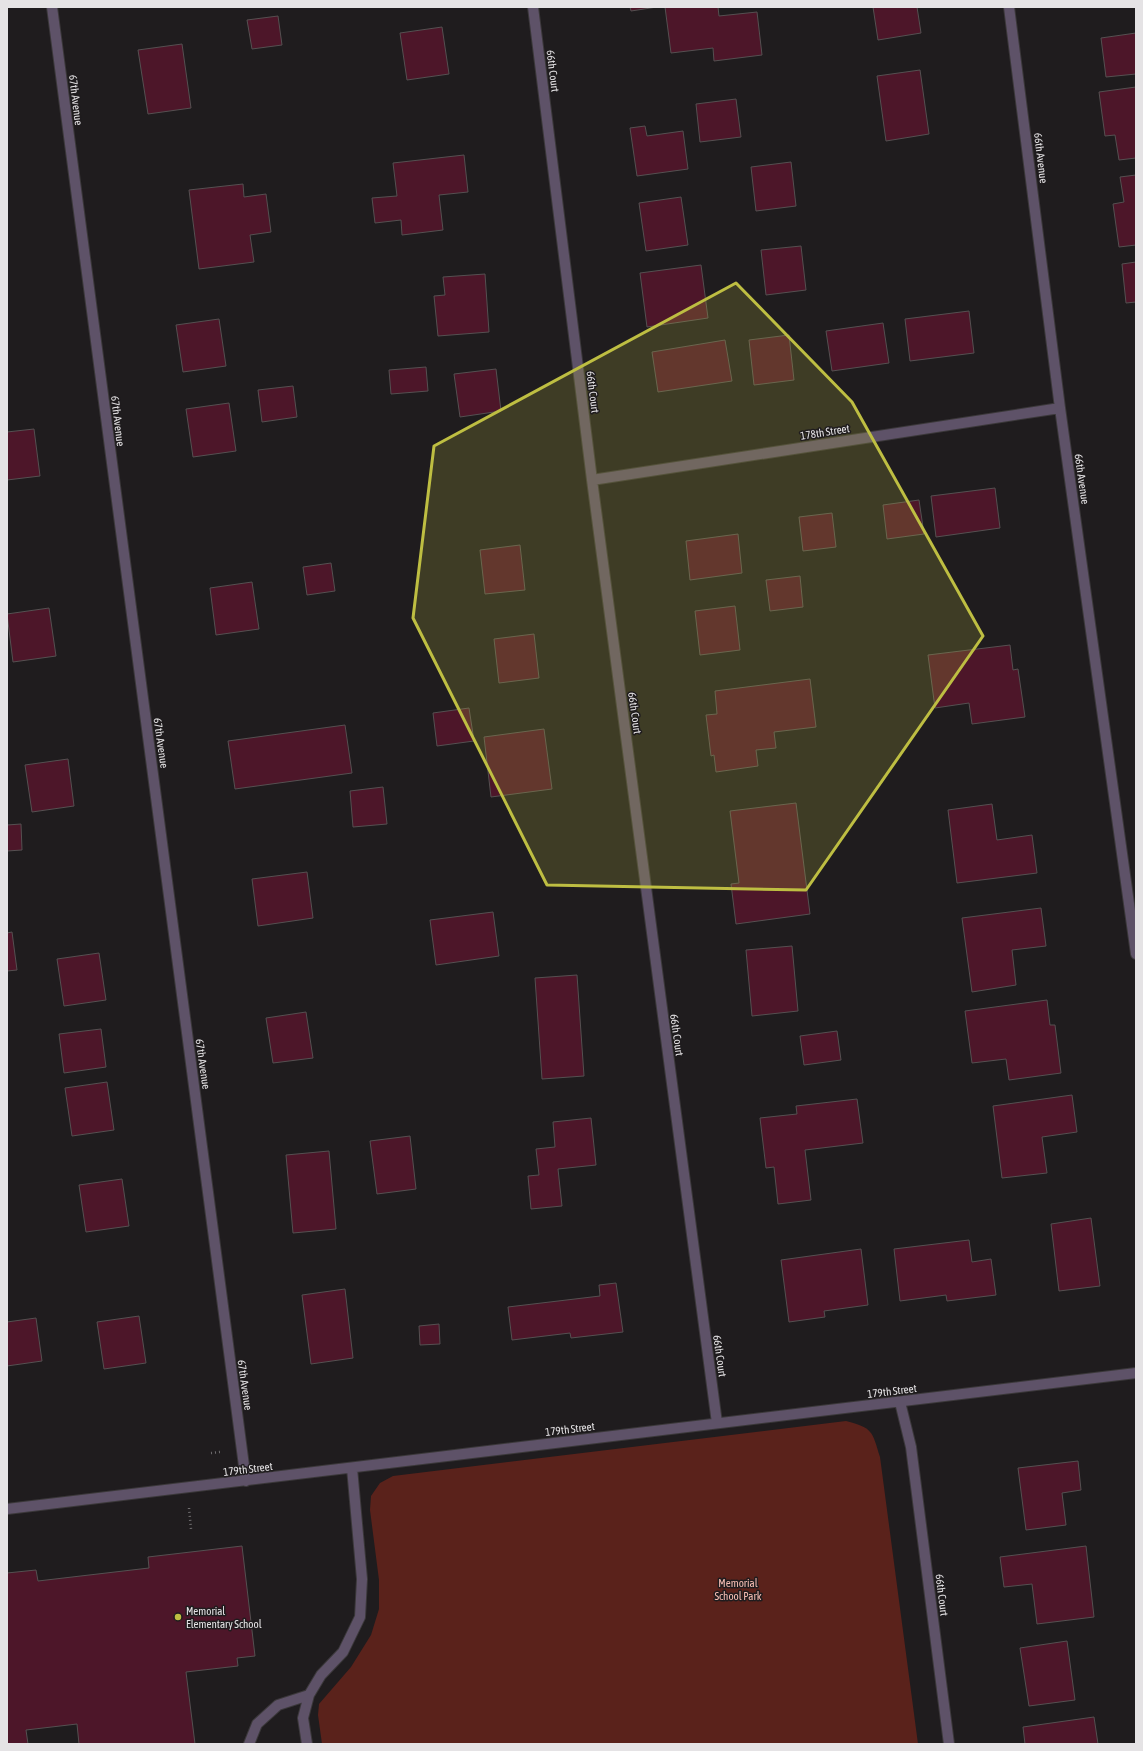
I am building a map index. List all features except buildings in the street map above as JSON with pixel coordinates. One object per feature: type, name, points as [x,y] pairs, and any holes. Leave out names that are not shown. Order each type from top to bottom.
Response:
[{"type":"street","name":"67th Avenue","points":[[52,7],[246,1482]]},
{"type":"street","name":"66th Court","points":[[533,7],[592,480],[717,1423]]},
{"type":"street","name":"66th Avenue","points":[[1010,7],[1060,408],[1136,954]]},
{"type":"street","name":"178th Street","points":[[592,480],[1060,408]]},
{"type":"street","name":"179th Street","points":[[7,1509],[246,1482],[717,1423],[1136,1373]]},
{"type":"street","name":"66th Court","points":[[900,1402],[911,1447],[949,1744]]},
{"type":"street","points":[[307,1744],[303,1718],[309,1695],[321,1675],[343,1652],[360,1617],[362,1579],[352,1468]]},
{"type":"street","points":[[249,1744],[257,1724],[278,1705],[309,1695]]},
{"type":"path","points":[[189,1505],[191,1529]]},
{"type":"highlighted area","points":[[736,283],[852,402],[983,636],[806,890],[547,885],[413,618],[434,446]]},
{"type":"green space","name":"Memorial School Park","points":[[846,1421],[862,1426],[870,1432],[875,1441],[880,1457],[918,1744],[322,1744],[318,1715],[319,1704],[351,1667],[371,1635],[379,1609],[379,1580],[370,1510],[371,1496],[380,1483],[393,1476]]},
{"type":"place","name":"Memorial Elementary School","points":[[178,1617]]}]
